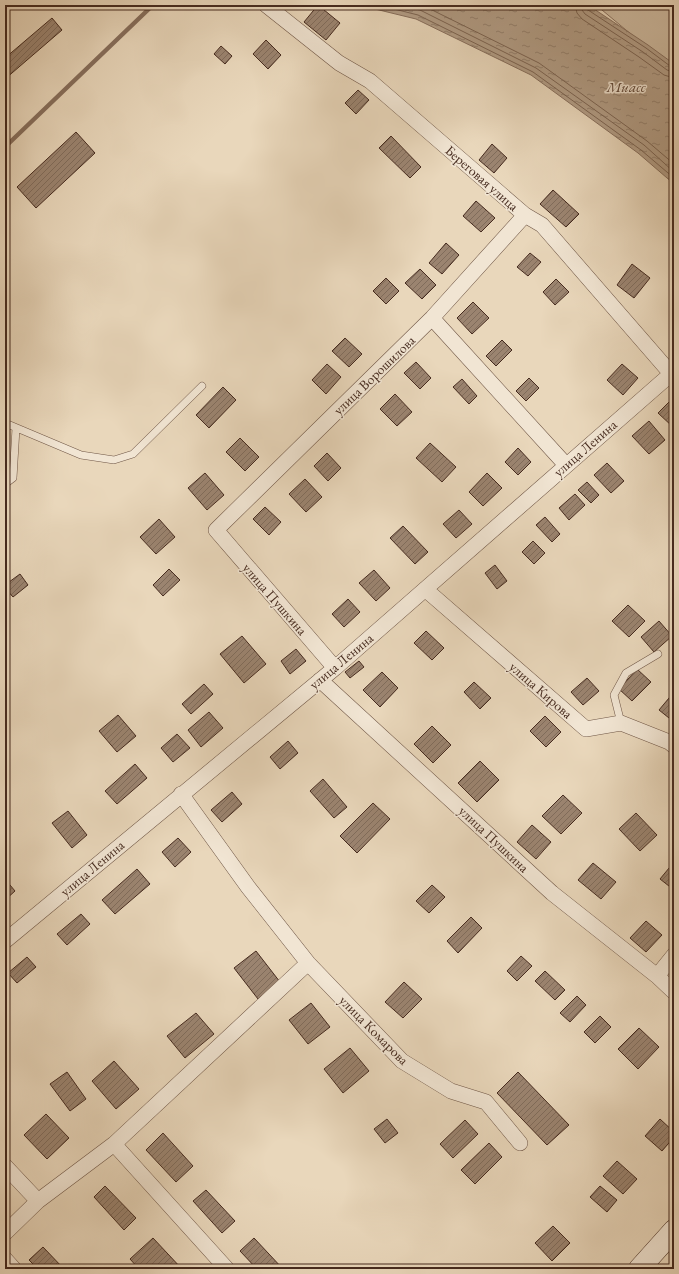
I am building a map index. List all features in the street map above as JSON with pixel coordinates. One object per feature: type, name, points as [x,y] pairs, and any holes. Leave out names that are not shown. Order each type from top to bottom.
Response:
[{"type":"main road","points":[[640,1269],[674,1230]]},
{"type":"street","name":"Береговая улица","points":[[266,5],[339,62],[370,81],[525,215],[542,225],[672,376]]},
{"type":"street","name":"улица Ворошилова","points":[[216,530],[432,318],[525,215]]},
{"type":"street","points":[[432,318],[566,465]]},
{"type":"street","name":"улица Ленина","points":[[5,941],[335,668],[566,465],[672,376]]},
{"type":"street","name":"улица Пушкина","points":[[216,530],[335,668]]},
{"type":"street","name":"улица Кирова","points":[[425,589],[586,729],[621,723]]},
{"type":"street","name":"улица Пушкина","points":[[320,680],[552,893],[657,976],[674,992]]},
{"type":"street","points":[[621,723],[672,742]]},
{"type":"street","name":"улица Комарова","points":[[181,794],[248,887],[308,964],[402,1061],[451,1091],[486,1102],[520,1143]]},
{"type":"street","points":[[657,976],[674,955]]},
{"type":"street","points":[[5,1233],[38,1201],[114,1144],[308,964]]},
{"type":"street","points":[[114,1144],[227,1269]]},
{"type":"street","points":[[5,1166],[38,1201]]},
{"type":"street","points":[[5,1259],[14,1269]]},
{"type":"lane","points":[[5,423],[81,455],[114,460],[133,454],[202,386]]},
{"type":"lane","points":[[5,484],[13,478],[16,428]]},
{"type":"lane","points":[[621,723],[614,695],[626,673],[658,654]]},
{"type":"shaded area","points":[[596,5],[674,5],[674,70]]},
{"type":"water","name":"Миасс","points":[[373,5],[588,5],[674,64],[674,184],[638,153],[531,75],[416,19],[375,9]]},
{"type":"building","points":[[318,5],[340,23],[326,40],[304,22]]},
{"type":"building","points":[[52,18],[62,30],[5,79],[5,58]]},
{"type":"building","points":[[266,40],[281,55],[268,69],[253,54]]},
{"type":"building","points":[[221,46],[232,56],[225,64],[214,54]]},
{"type":"building","points":[[358,90],[369,100],[356,114],[345,103]]},
{"type":"building","points":[[76,132],[95,153],[36,208],[17,187]]},
{"type":"building","points":[[391,136],[421,167],[410,178],[379,148]]},
{"type":"building","points":[[492,144],[507,158],[494,173],[479,160]]},
{"type":"building","points":[[553,190],[579,214],[566,227],[540,204]]},
{"type":"building","points":[[476,201],[495,218],[481,232],[463,216]]},
{"type":"building","points":[[446,243],[459,255],[442,274],[429,263]]},
{"type":"building","points":[[530,253],[541,262],[528,276],[517,267]]},
{"type":"building","points":[[632,264],[650,278],[634,298],[617,285]]},
{"type":"building","points":[[420,269],[436,285],[422,299],[405,283]]},
{"type":"building","points":[[386,278],[399,291],[386,304],[373,291]]},
{"type":"building","points":[[556,279],[569,292],[555,305],[543,292]]},
{"type":"building","points":[[473,302],[489,318],[472,334],[457,318]]},
{"type":"building","points":[[345,338],[362,354],[349,367],[332,351]]},
{"type":"building","points":[[502,340],[512,350],[496,366],[486,356]]},
{"type":"building","points":[[416,362],[431,378],[420,389],[404,373]]},
{"type":"building","points":[[327,364],[341,377],[326,394],[312,380]]},
{"type":"building","points":[[622,364],[638,378],[623,395],[607,380]]},
{"type":"building","points":[[529,378],[539,388],[526,401],[516,391]]},
{"type":"building","points":[[462,379],[477,396],[469,404],[453,387]]},
{"type":"building","points":[[223,387],[236,400],[209,428],[196,415]]},
{"type":"building","points":[[395,394],[412,412],[397,426],[380,409]]},
{"type":"building","points":[[672,399],[674,401],[673,427],[658,413]]},
{"type":"building","points":[[649,421],[665,440],[649,454],[632,436]]},
{"type":"building","points":[[240,438],[259,457],[245,471],[226,452]]},
{"type":"building","points":[[430,443],[456,467],[442,482],[416,458]]},
{"type":"building","points":[[518,448],[531,462],[518,475],[505,462]]},
{"type":"building","points":[[327,453],[341,468],[328,481],[314,466]]},
{"type":"building","points":[[607,463],[624,481],[611,493],[594,475]]},
{"type":"building","points":[[205,473],[224,495],[207,510],[188,488]]},
{"type":"building","points":[[487,473],[502,488],[483,506],[469,492]]},
{"type":"building","points":[[305,479],[322,497],[306,512],[289,494]]},
{"type":"building","points":[[587,482],[599,495],[591,503],[578,490]]},
{"type":"building","points":[[575,494],[585,505],[569,520],[559,508]]},
{"type":"building","points":[[265,507],[281,522],[269,535],[253,519]]},
{"type":"building","points":[[459,510],[472,524],[456,538],[443,524]]},
{"type":"building","points":[[545,517],[560,534],[552,542],[536,525]]},
{"type":"building","points":[[159,519],[175,537],[156,554],[140,537]]},
{"type":"building","points":[[403,526],[428,552],[415,564],[390,538]]},
{"type":"building","points":[[533,541],[545,553],[534,564],[522,552]]},
{"type":"building","points":[[495,565],[507,581],[497,589],[485,573]]},
{"type":"building","points":[[169,569],[180,580],[163,596],[153,585]]},
{"type":"building","points":[[374,570],[390,588],[376,601],[359,583]]},
{"type":"building","points":[[20,574],[28,585],[13,597],[5,588],[5,585]]},
{"type":"building","points":[[348,599],[360,612],[344,627],[332,614]]},
{"type":"building","points":[[628,605],[645,621],[629,637],[612,621]]},
{"type":"building","points":[[659,621],[672,636],[654,652],[641,637]]},
{"type":"building","points":[[426,631],[444,648],[432,660],[414,643]]},
{"type":"building","points":[[242,636],[266,664],[244,683],[220,654]]},
{"type":"building","points":[[296,649],[306,661],[290,674],[281,661]]},
{"type":"building","points":[[359,661],[364,667],[350,678],[345,672]]},
{"type":"building","points":[[637,669],[651,682],[632,701],[619,689]]},
{"type":"building","points":[[382,672],[398,688],[380,707],[363,690]]},
{"type":"building","points":[[587,678],[599,691],[583,705],[571,692]]},
{"type":"building","points":[[474,682],[491,698],[480,709],[464,692]]},
{"type":"building","points":[[204,684],[213,694],[191,714],[182,704]]},
{"type":"building","points":[[674,692],[674,722],[659,710]]},
{"type":"building","points":[[209,712],[223,728],[201,747],[188,730]]},
{"type":"building","points":[[118,715],[136,736],[117,752],[99,731]]},
{"type":"building","points":[[545,716],[561,732],[546,747],[530,731]]},
{"type":"building","points":[[432,726],[451,745],[433,763],[414,744]]},
{"type":"building","points":[[177,734],[190,748],[173,762],[161,748]]},
{"type":"building","points":[[288,741],[298,753],[280,769],[270,757]]},
{"type":"building","points":[[480,761],[499,780],[477,802],[458,783]]},
{"type":"building","points":[[135,764],[147,778],[117,804],[105,791]]},
{"type":"building","points":[[323,779],[347,807],[334,818],[310,791]]},
{"type":"building","points":[[232,792],[242,804],[222,822],[211,810]]},
{"type":"building","points":[[563,795],[582,813],[561,834],[542,816]]},
{"type":"building","points":[[373,803],[390,819],[357,853],[340,836]]},
{"type":"building","points":[[68,811],[87,835],[72,848],[52,823]]},
{"type":"building","points":[[636,813],[657,835],[640,851],[619,829]]},
{"type":"building","points":[[532,825],[551,842],[536,859],[517,842]]},
{"type":"building","points":[[178,838],[191,852],[175,867],[162,852]]},
{"type":"building","points":[[674,862],[674,890],[660,879]]},
{"type":"building","points":[[593,863],[616,882],[601,899],[578,880]]},
{"type":"building","points":[[137,869],[150,884],[115,914],[102,900]]},
{"type":"building","points":[[5,879],[15,891],[5,900]]},
{"type":"building","points":[[432,885],[445,897],[429,913],[416,901]]},
{"type":"building","points":[[81,914],[90,924],[67,945],[57,934]]},
{"type":"building","points":[[471,917],[482,928],[458,953],[447,941]]},
{"type":"building","points":[[646,921],[662,935],[646,952],[630,938]]},
{"type":"building","points":[[256,951],[280,982],[258,999],[234,968]]},
{"type":"building","points":[[521,956],[532,966],[517,981],[507,971]]},
{"type":"building","points":[[27,957],[36,967],[17,983],[8,973]]},
{"type":"building","points":[[545,971],[565,990],[555,1000],[535,981]]},
{"type":"building","points":[[404,982],[422,999],[403,1018],[385,1002]]},
{"type":"building","points":[[577,996],[586,1005],[570,1022],[560,1013]]},
{"type":"building","points":[[311,1003],[330,1027],[308,1044],[289,1020]]},
{"type":"building","points":[[196,1013],[214,1034],[185,1058],[167,1036]]},
{"type":"building","points":[[600,1016],[611,1027],[595,1043],[584,1032]]},
{"type":"building","points":[[639,1028],[659,1047],[638,1069],[618,1049]]},
{"type":"building","points":[[350,1048],[369,1071],[343,1093],[324,1069]]},
{"type":"building","points":[[114,1061],[139,1089],[116,1109],[92,1081]]},
{"type":"building","points":[[67,1072],[86,1099],[70,1111],[50,1084]]},
{"type":"building","points":[[518,1072],[569,1125],[547,1145],[497,1093]]},
{"type":"building","points":[[46,1114],[69,1138],[47,1159],[24,1135]]},
{"type":"building","points":[[387,1119],[398,1133],[385,1143],[374,1129]]},
{"type":"building","points":[[660,1119],[674,1132],[674,1137],[662,1151],[645,1136]]},
{"type":"building","points":[[465,1120],[478,1134],[453,1158],[440,1144]]},
{"type":"building","points":[[163,1133],[193,1166],[176,1182],[146,1150]]},
{"type":"building","points":[[489,1143],[502,1157],[475,1184],[461,1170]]},
{"type":"building","points":[[617,1161],[637,1179],[623,1194],[603,1176]]},
{"type":"building","points":[[105,1186],[136,1218],[124,1230],[94,1197]]},
{"type":"building","points":[[600,1186],[617,1200],[607,1212],[590,1197]]},
{"type":"building","points":[[206,1190],[235,1221],[222,1233],[193,1201]]},
{"type":"building","points":[[553,1226],[570,1243],[552,1261],[535,1243]]},
{"type":"building","points":[[153,1238],[182,1269],[139,1269],[130,1259]]},
{"type":"building","points":[[254,1238],[283,1269],[257,1269],[240,1251]]},
{"type":"building","points":[[43,1247],[64,1269],[38,1269],[29,1260]]},
{"type":"waterway","points":[[5,147],[153,5]]}]
